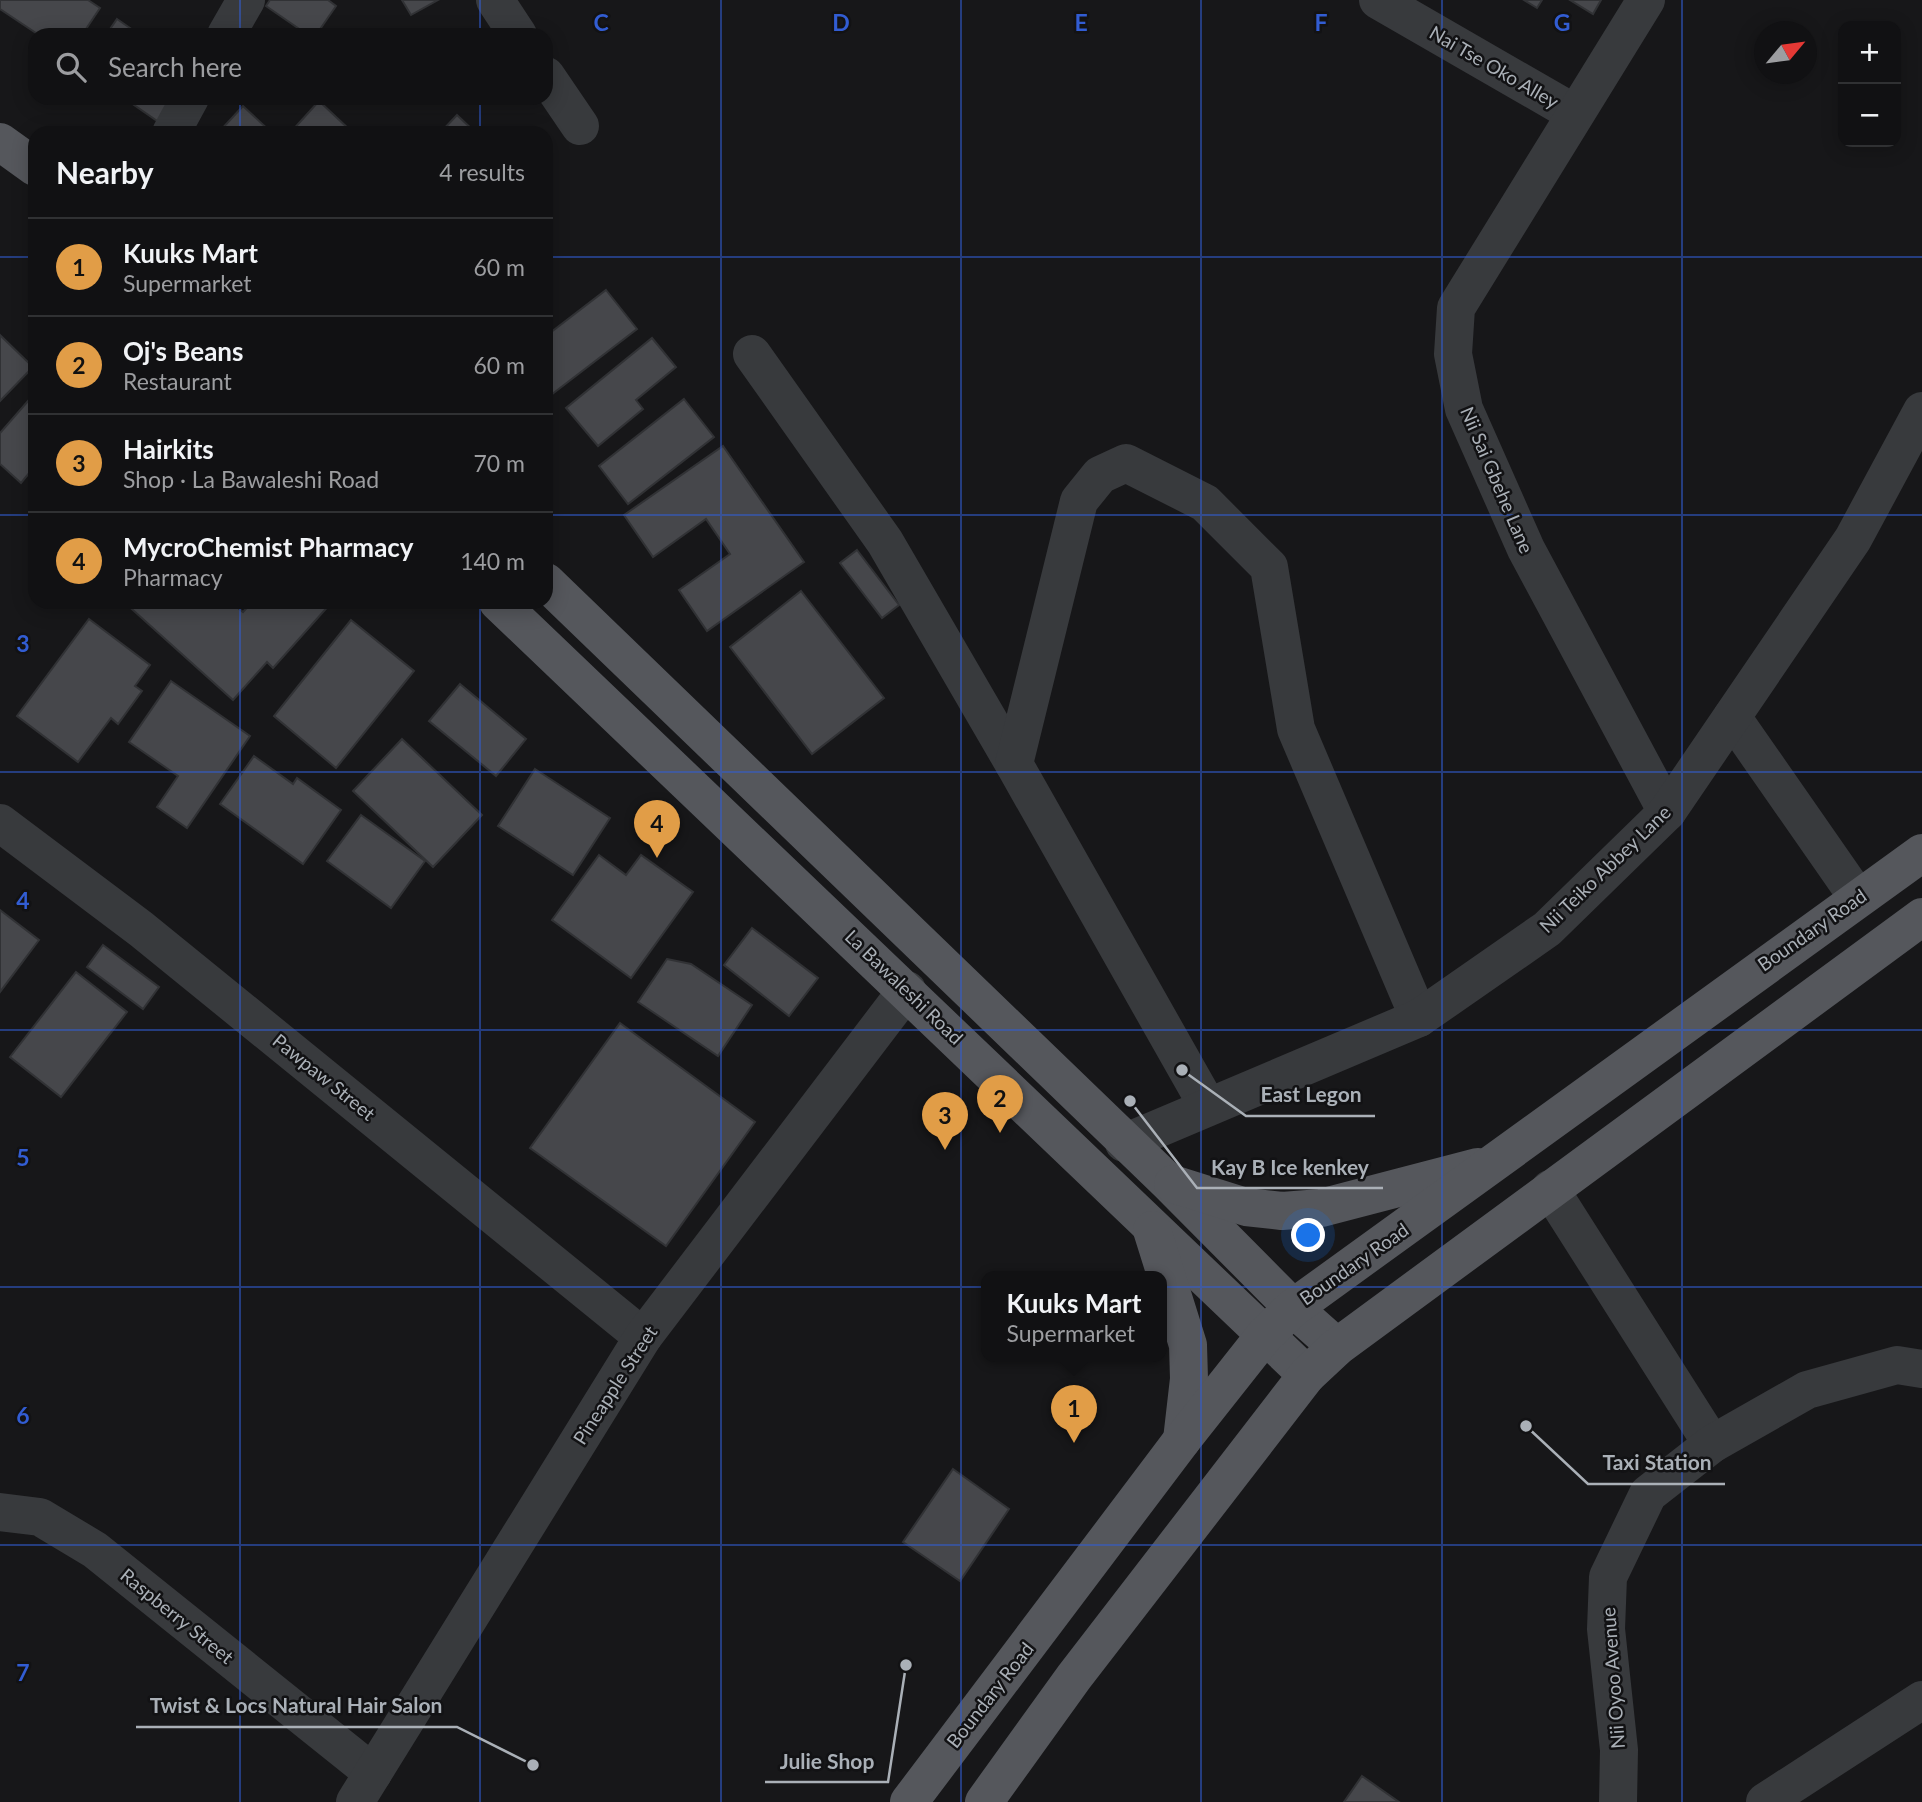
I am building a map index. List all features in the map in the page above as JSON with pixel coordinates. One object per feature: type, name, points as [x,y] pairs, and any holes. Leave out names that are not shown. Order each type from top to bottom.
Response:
[{"type":"main road","points":[[0,142],[28,162]]},
{"type":"main road","points":[[553,589],[1124,1143],[1168,1182],[1293,1308],[1337,1347]]},
{"type":"main road","name":"La Bawaleshi Road","points":[[505,609],[1307,1375]]},
{"type":"main road","name":"Boundary Road","points":[[909,1802],[1182,1440],[1265,1335],[1293,1308],[1922,853]]},
{"type":"main road","points":[[984,1802],[1074,1677],[1307,1375],[1337,1347],[1922,918]]},
{"type":"main road","points":[[1168,1182],[1246,1207],[1282,1211],[1321,1208],[1497,1163]]},
{"type":"main road","points":[[1151,1228],[1165,1271]]},
{"type":"main road","points":[[1167,1279],[1188,1345],[1189,1379],[1182,1440]]},
{"type":"street","points":[[230,28],[246,0]]},
{"type":"street","points":[[495,0],[513,28]]},
{"type":"street","name":"Nai Tse Oko Alley","points":[[1378,0],[1574,114]]},
{"type":"street","name":"Nii Sai Gbehe Lane","points":[[1646,0],[1456,308],[1453,354],[1464,409],[1525,549],[1667,812]]},
{"type":"street","points":[[553,86],[580,126]]},
{"type":"street","points":[[175,126],[186,105]]},
{"type":"street","points":[[752,354],[885,542],[1207,1105]]},
{"type":"street","name":"Nii Teiko Abbey Lane","points":[[1124,1143],[1207,1105],[1419,1018],[1547,929],[1667,812],[1853,539],[1922,411]]},
{"type":"street","points":[[1014,764],[1079,501],[1100,475],[1126,463],[1205,503],[1269,567],[1296,729],[1419,1018]]},
{"type":"street","points":[[1732,718],[1858,898]]},
{"type":"street","name":"Pawpaw Street","points":[[0,822],[141,929],[643,1337]]},
{"type":"street","name":"Pineapple Street","points":[[364,1788],[643,1337],[907,990]]},
{"type":"street","points":[[1550,1189],[1712,1444]]},
{"type":"street","name":"Nii Oyoo Avenue","points":[[1618,1802],[1619,1750],[1606,1629],[1608,1577],[1648,1494],[1712,1444],[1807,1390],[1897,1365],[1922,1369]]},
{"type":"street","name":"Raspberry Street","points":[[0,1512],[40,1517],[95,1550],[364,1788]]},
{"type":"street","points":[[1765,1802],[1922,1700]]},
{"type":"building","points":[[0,0],[88,0],[100,8],[87,28],[28,28],[0,9]]},
{"type":"building","points":[[270,0],[328,0],[336,6],[321,28],[298,28],[266,6]]},
{"type":"building","points":[[402,0],[438,0],[411,15]]},
{"type":"building","points":[[1524,0],[1542,0],[1537,8]]},
{"type":"building","points":[[1570,0],[1601,0],[1593,14]]},
{"type":"building","points":[[117,19],[130,28],[111,28]]},
{"type":"building","points":[[134,105],[176,105],[163,125]]},
{"type":"building","points":[[315,105],[323,105],[346,126],[296,126]]},
{"type":"building","points":[[243,106],[264,126],[224,126]]},
{"type":"building","points":[[457,115],[469,126],[447,126]]},
{"type":"building","points":[[606,290],[637,329],[553,393],[553,331]]},
{"type":"building","points":[[0,335],[28,362],[28,372],[0,401]]},
{"type":"building","points":[[652,338],[676,367],[636,400],[643,409],[598,446],[566,408]]},
{"type":"building","points":[[684,399],[714,437],[628,504],[599,466]]},
{"type":"building","points":[[28,401],[28,474],[21,483],[0,464],[0,433]]},
{"type":"building","points":[[723,446],[804,562],[707,631],[679,590],[730,554],[706,519],[653,557],[624,515]]},
{"type":"building","points":[[857,550],[899,605],[882,618],[840,563]]},
{"type":"building","points":[[801,591],[884,698],[812,754],[730,647]]},
{"type":"building","points":[[132,609],[239,609],[243,612],[246,609],[326,609],[273,668],[267,662],[233,700]]},
{"type":"building","points":[[89,619],[150,665],[135,686],[142,691],[118,724],[111,718],[78,762],[17,716]]},
{"type":"building","points":[[351,620],[414,671],[336,768],[274,716]]},
{"type":"building","points":[[171,681],[250,736],[187,828],[157,807],[178,776],[129,742]]},
{"type":"building","points":[[460,684],[526,739],[496,776],[429,721]]},
{"type":"building","points":[[402,739],[482,815],[433,867],[353,791]]},
{"type":"building","points":[[254,756],[293,784],[297,778],[341,810],[303,864],[220,804]]},
{"type":"building","points":[[535,769],[610,818],[573,875],[498,826]]},
{"type":"building","points":[[361,815],[425,861],[391,908],[327,861]]},
{"type":"building","points":[[599,855],[626,875],[641,855],[693,892],[631,978],[552,920]]},
{"type":"building","points":[[0,910],[39,940],[0,992]]},
{"type":"building","points":[[752,928],[818,978],[789,1016],[724,965]]},
{"type":"building","points":[[103,945],[159,987],[143,1009],[87,967]]},
{"type":"building","points":[[667,959],[691,964],[752,1005],[718,1056],[638,1002]]},
{"type":"building","points":[[76,972],[127,1012],[61,1097],[10,1057]]},
{"type":"building","points":[[620,1023],[755,1122],[666,1246],[530,1148]]},
{"type":"building","points":[[953,1469],[1009,1509],[960,1581],[903,1542]]},
{"type":"building","points":[[1362,1776],[1399,1802],[1344,1802]]},
{"type":"place","name":"MycroChemist Pharmacy","points":[[657,858]]},
{"type":"place","name":"East Legon","points":[[1182,1070]]},
{"type":"place","name":"Kay B Ice kenkey","points":[[1130,1101]]},
{"type":"place","name":"Oj's Beans","points":[[1000,1133]]},
{"type":"place","name":"Hairkits","points":[[945,1150]]},
{"type":"place","name":"Taxi Station","points":[[1526,1426]]},
{"type":"place","name":"Kuuks Mart","points":[[1074,1443]]},
{"type":"place","name":"Julie Shop","points":[[906,1665]]},
{"type":"place","name":"Twist & Locs Natural Hair Salon","points":[[533,1765]]}]
